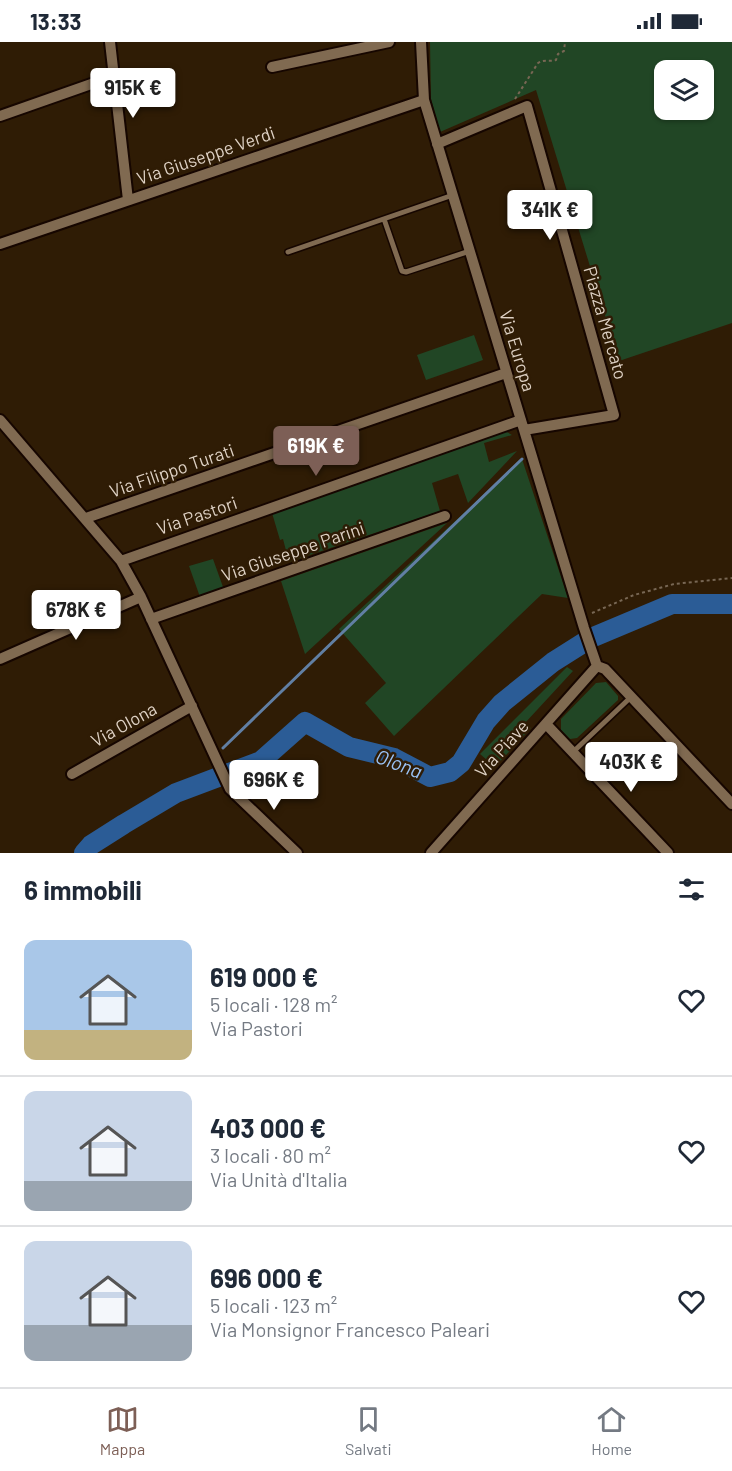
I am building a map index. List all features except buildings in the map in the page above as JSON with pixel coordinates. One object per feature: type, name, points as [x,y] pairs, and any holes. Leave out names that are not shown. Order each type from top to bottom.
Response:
[{"type":"street","points":[[110,42],[128,200]]},
{"type":"street","points":[[272,67],[389,42]]},
{"type":"street","name":"Via Europa","points":[[421,42],[424,100],[597,666]]},
{"type":"street","points":[[0,116],[114,76]]},
{"type":"street","name":"Via Giuseppe Verdi","points":[[0,244],[424,100]]},
{"type":"street","name":"Piazza Mercato","points":[[437,144],[527,106],[614,416],[522,425]]},
{"type":"street","name":"Via Filippo Turati","points":[[86,518],[506,373]]},
{"type":"street","points":[[0,420],[121,561],[141,597],[230,789],[297,853]]},
{"type":"street","name":"Via Pastori","points":[[121,561],[522,425]]},
{"type":"street","name":"Via Giuseppe Parini","points":[[151,619],[445,516]]},
{"type":"street","points":[[0,660],[141,597]]},
{"type":"street","points":[[597,666],[605,669],[732,804]]},
{"type":"street","name":"Via Piave","points":[[431,853],[597,666]]},
{"type":"street","name":"Via Olona","points":[[72,774],[192,706]]},
{"type":"street","points":[[547,725],[668,853]]},
{"type":"lane","points":[[288,252],[453,195]]},
{"type":"lane","points":[[384,219],[402,271],[406,272],[470,251]]},
{"type":"lane","points":[[573,752],[631,697]]},
{"type":"path","points":[[515,99],[538,63],[543,60],[555,60],[558,54],[564,51],[565,42]]},
{"type":"path","points":[[582,623],[634,595],[674,584],[732,578]]},
{"type":"green space","points":[[430,42],[732,42],[732,323],[619,361],[536,90],[440,132],[431,99]]},
{"type":"green space","points":[[474,335],[483,360],[426,380],[417,355]]},
{"type":"green space","points":[[505,431],[512,435],[484,443],[489,462],[517,451],[468,503],[458,474],[432,483],[440,511],[289,562],[283,539],[280,540],[272,513]]},
{"type":"green space","points":[[522,459],[568,598],[542,594],[394,736],[365,703],[386,683],[339,629]]},
{"type":"green space","points":[[447,523],[305,654],[281,581]]},
{"type":"green space","points":[[213,559],[223,587],[200,597],[189,566]]},
{"type":"green space","points":[[567,667],[573,671],[525,723],[531,728],[495,767],[480,754]]},
{"type":"green space","points":[[606,682],[618,696],[618,700],[577,738],[570,739],[561,730],[561,719],[596,683]]},
{"type":"waterway","points":[[223,748],[522,459]]},
{"type":"waterway","name":"Olona","points":[[84,853],[91,845],[176,793],[261,761],[305,722],[349,747],[394,758],[430,777],[450,772],[461,763],[486,721],[502,703],[553,662],[591,638],[672,604],[732,604]]}]
